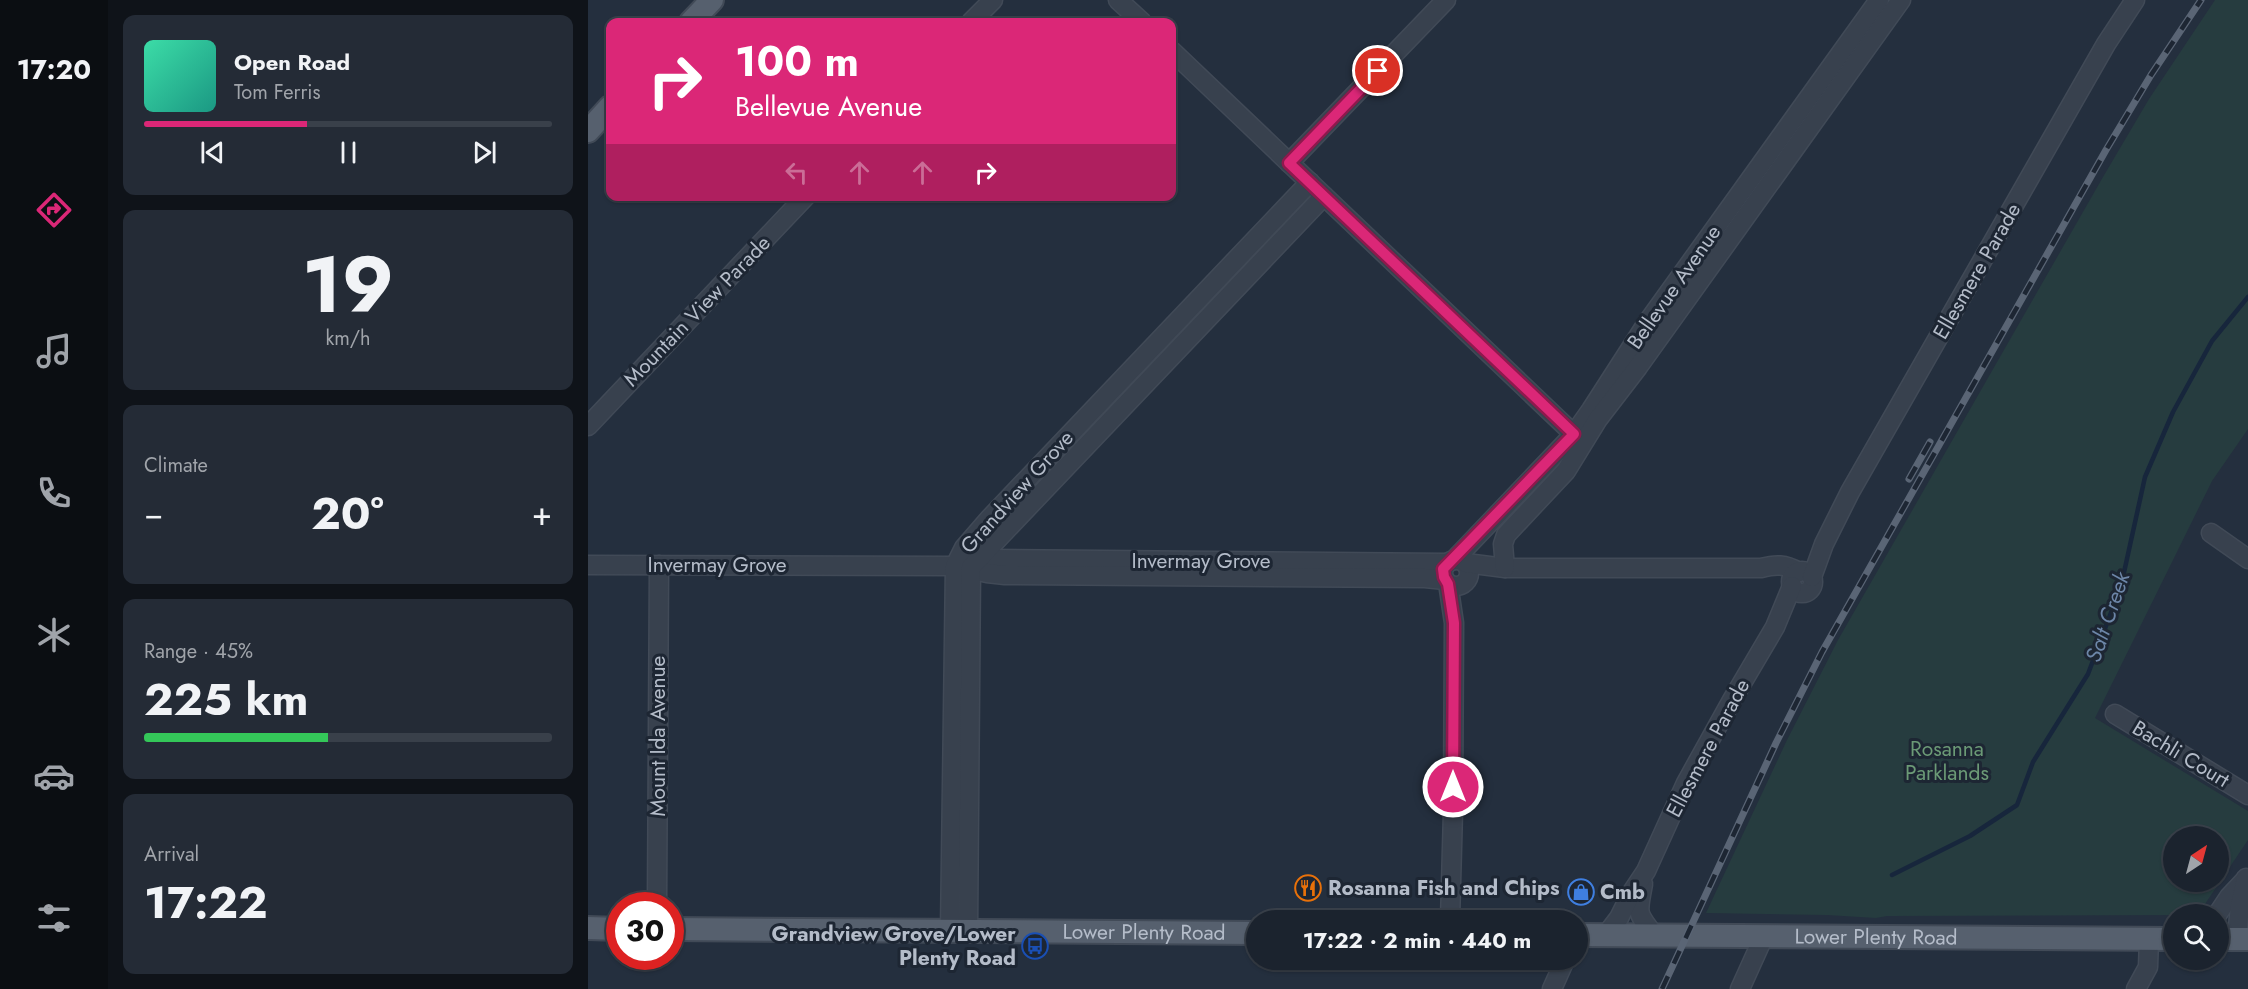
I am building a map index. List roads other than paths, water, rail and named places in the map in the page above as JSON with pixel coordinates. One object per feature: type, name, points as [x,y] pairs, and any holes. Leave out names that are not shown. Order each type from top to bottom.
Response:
[{"type":"main road","points":[[695,18],[712,0]]},
{"type":"main road","points":[[588,131],[606,111]]},
{"type":"main road","points":[[588,928],[606,928]]},
{"type":"main road","name":"Lower Plenty Road","points":[[684,929],[1246,933]]},
{"type":"main road","name":"Lower Plenty Road","points":[[1588,935],[2163,939]]},
{"type":"street","points":[[975,18],[993,0]]},
{"type":"street","points":[[1118,0],[1138,18]]},
{"type":"street","points":[[1289,163],[1446,0]]},
{"type":"street","name":"Bellevue Avenue","points":[[1505,568],[1503,544],[1506,535],[1566,471],[1578,438],[1654,314],[1879,0]]},
{"type":"street","name":"Bellevue Avenue","points":[[1450,910],[1456,573],[1578,438],[1598,419],[1638,367],[1901,0]]},
{"type":"street","name":"Ellesmere Parade","points":[[1606,935],[1619,918],[1646,871],[1704,749],[1800,581],[1824,544],[1850,492],[2101,54],[2135,0]]},
{"type":"street","points":[[1176,55],[1578,438]]},
{"type":"street","name":"Grandview Grove","points":[[959,931],[967,566],[964,548],[1310,182]]},
{"type":"street","name":"Grandview Grove","points":[[967,566],[1324,196]]},
{"type":"street","name":"Mountain View Parade","points":[[588,426],[801,201]]},
{"type":"street","points":[[2211,533],[2248,559]]},
{"type":"street","name":"Invermay Grove","points":[[588,565],[967,566],[986,559],[1456,573],[1505,568],[1761,568],[1800,581]]},
{"type":"street","name":"Mount Ida Avenue","points":[[657,892],[659,565]]},
{"type":"street","name":"Bachli Court","points":[[2115,714],[2248,795]]},
{"type":"street","name":"Ellesmere Parade","points":[[1646,871],[1638,909],[1640,916],[1654,935]]},
{"type":"street","points":[[2224,904],[2247,877]]},
{"type":"street","points":[[2235,939],[2247,877]]},
{"type":"street","points":[[1740,989],[1764,936]]},
{"type":"street","points":[[2136,989],[2148,967],[2149,939]]},
{"type":"street","points":[[1552,989],[1561,970]]},
{"type":"waterway","name":"Salt Creek","points":[[1892,875],[1970,836],[2017,805],[2033,762],[2088,674],[2121,586],[2145,477],[2173,412],[2212,341],[2248,297]]},
{"type":"railway","points":[[1662,989],[1776,743],[1822,652],[2106,150],[2151,75],[2201,0]]},
{"type":"railway","points":[[1909,479],[1930,442]]},
{"type":"place","name":"Rosanna Fish and Chips","points":[[1308,888]]},
{"type":"place","name":"Cmb","points":[[1581,892]]},
{"type":"place","name":"Grandview Grove/Lower Plenty Road","points":[[1035,946]]},
{"type":"park label","name":"Rosanna Parklands","points":[[1947,761]]}]
